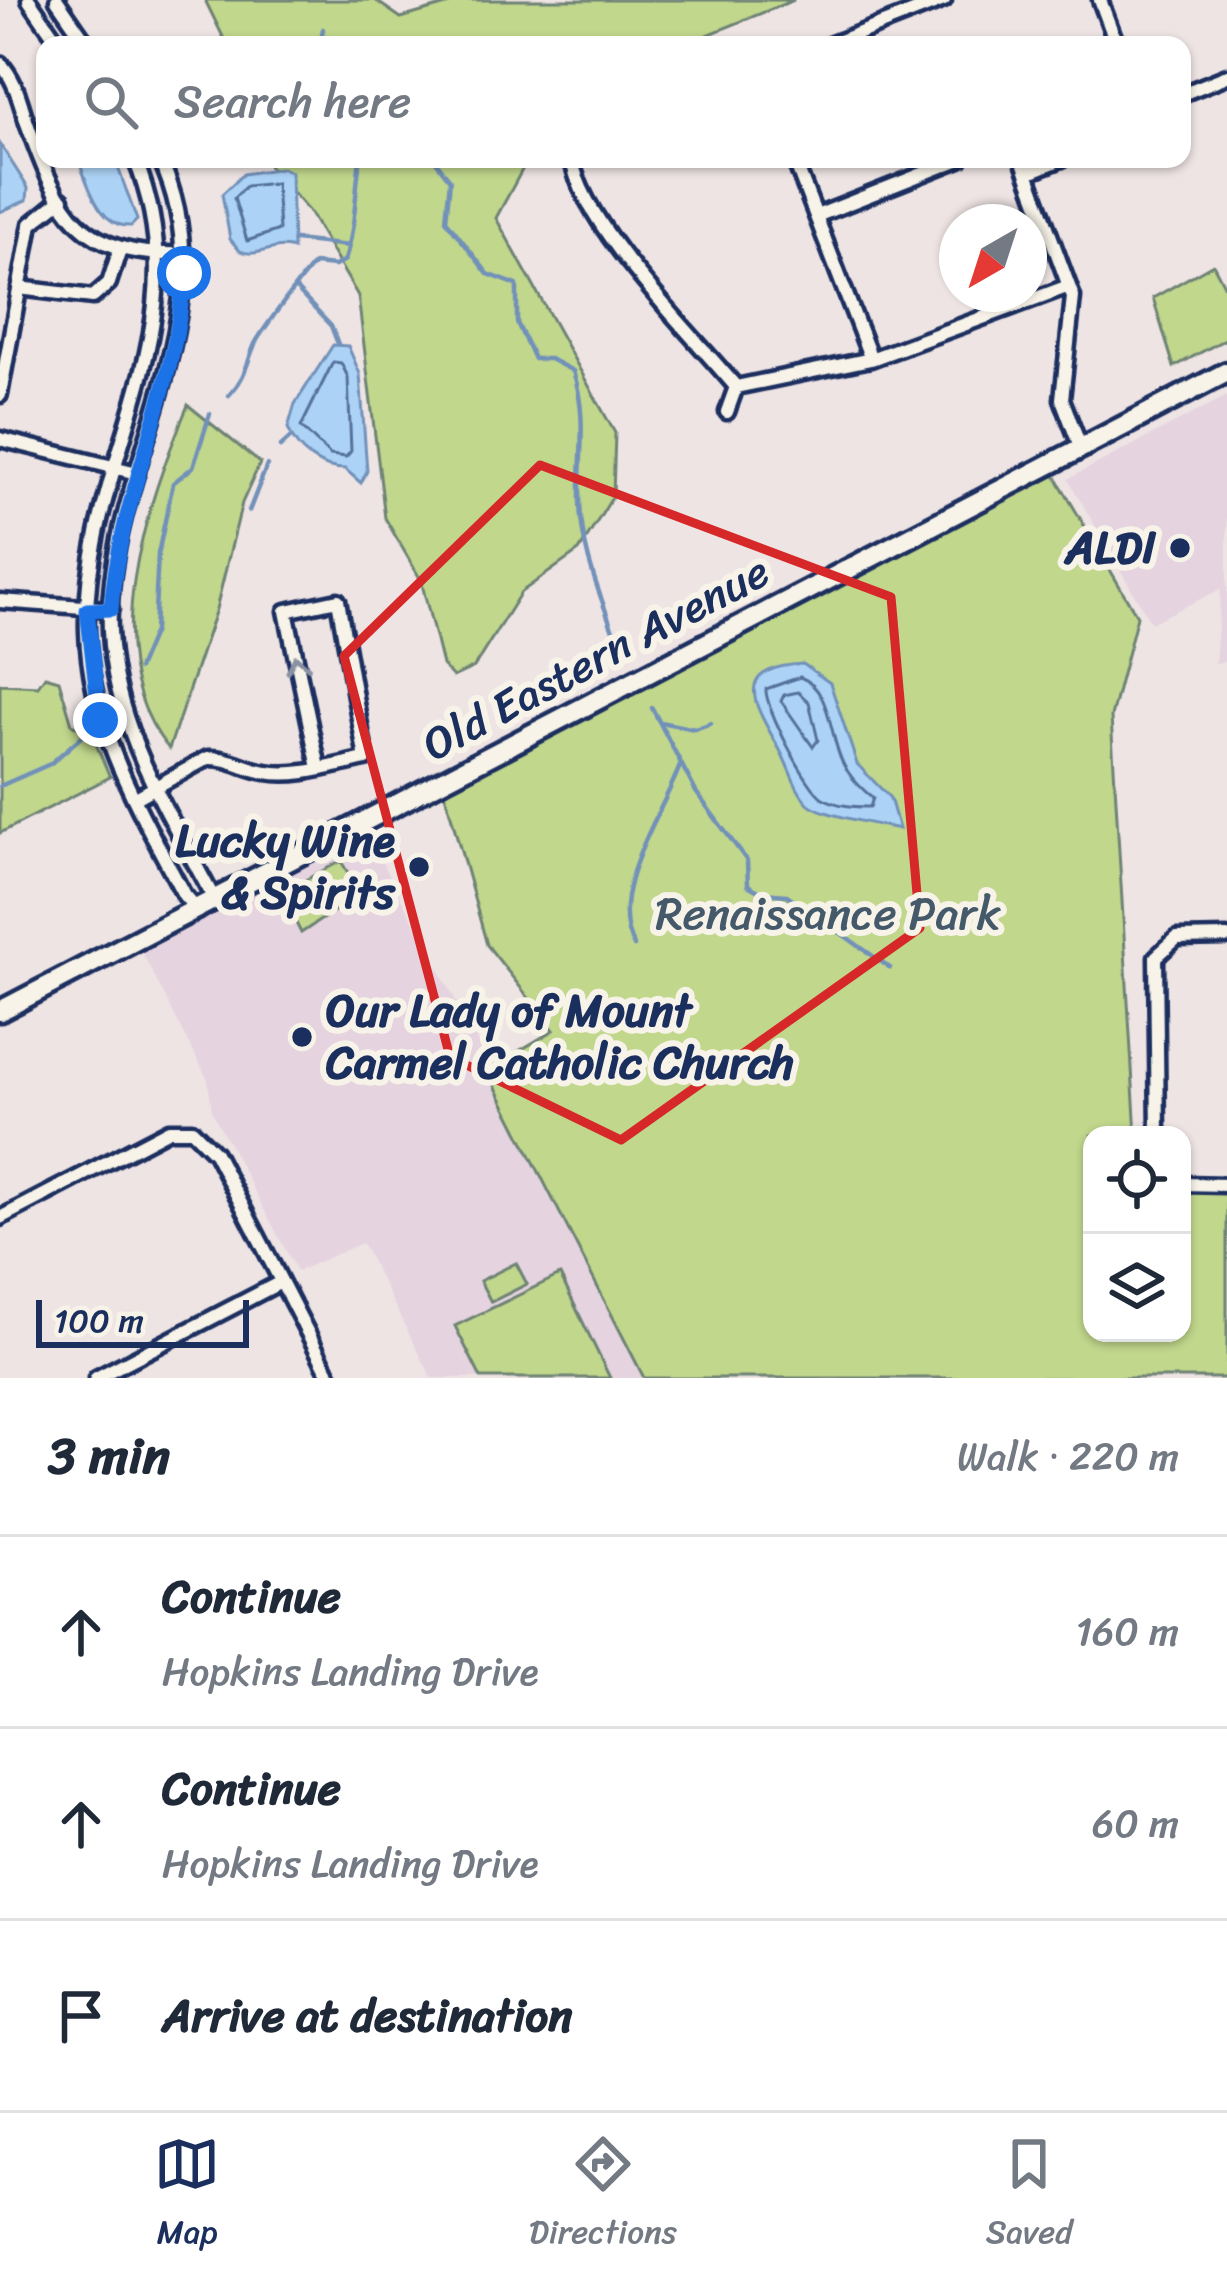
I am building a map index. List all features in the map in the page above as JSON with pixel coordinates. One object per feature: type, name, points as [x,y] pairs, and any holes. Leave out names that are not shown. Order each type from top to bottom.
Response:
[{"type":"street","points":[[29,0],[54,36]]},
{"type":"street","points":[[57,0],[82,36]]},
{"type":"street","points":[[853,36],[944,0]]},
{"type":"street","points":[[1100,0],[1114,36]]},
{"type":"street","points":[[0,63],[36,136]]},
{"type":"street","points":[[1191,90],[1227,76]]},
{"type":"street","points":[[49,168],[82,228],[119,252],[184,254]]},
{"type":"street","points":[[138,168],[153,208],[160,255],[157,313],[94,547],[87,610],[100,720],[183,894],[206,905]]},
{"type":"street","points":[[163,168],[178,210],[184,254],[173,345],[114,565],[111,609],[119,704],[206,905]]},
{"type":"street","points":[[574,168],[582,195],[602,225],[736,387]]},
{"type":"street","points":[[798,168],[871,359]]},
{"type":"street","points":[[819,215],[937,168]]},
{"type":"street","points":[[1025,168],[1069,286],[1074,316],[1062,399],[1081,449]]},
{"type":"street","points":[[0,395],[31,224],[62,199]]},
{"type":"street","points":[[20,288],[93,297],[109,283],[119,252]]},
{"type":"street","points":[[736,387],[871,359],[1069,286]]},
{"type":"street","name":"Old Eastern Avenue","points":[[0,1011],[1227,372]]},
{"type":"street","points":[[727,412],[736,387]]},
{"type":"street","points":[[0,439],[137,473]]},
{"type":"street","points":[[134,799],[208,758],[266,772],[319,768],[366,759],[338,600],[286,611],[319,768]]},
{"type":"street","points":[[0,601],[111,609]]},
{"type":"street","points":[[1158,1126],[1156,957],[1177,938],[1227,938]]},
{"type":"street","points":[[0,1218],[169,1130],[185,1128],[209,1144],[331,1378]]},
{"type":"street","points":[[1191,1184],[1227,1185]]},
{"type":"street","points":[[96,1378],[281,1282]]},
{"type":"highlighted area","points":[[540,465],[891,597],[920,928],[621,1140],[450,1057],[344,656]]},
{"type":"shaded area","points":[[1227,396],[1227,661],[1215,663],[1221,589],[1151,623],[1068,479]]},
{"type":"shaded area","points":[[362,824],[491,1067],[645,1378],[432,1378],[362,1243],[297,1271],[212,1112],[208,1080],[136,941]]},
{"type":"green space","points":[[205,0],[375,0],[401,18],[463,0],[794,0],[705,36],[223,36]]},
{"type":"green space","points":[[271,168],[523,168],[496,218],[615,433],[613,496],[579,551],[521,592],[474,667],[453,677],[442,665],[421,580],[385,518],[358,296],[309,212]]},
{"type":"green space","points":[[1213,264],[1227,291],[1227,338],[1174,367],[1153,298]]},
{"type":"green space","points":[[188,405],[260,463],[242,503],[216,609],[169,749],[146,711],[134,670],[130,625],[144,533]]},
{"type":"green space","name":"Renaissance Park","points":[[1049,465],[1137,616],[1111,717],[1135,1126],[1083,1126],[1083,1342],[1191,1342],[1191,1186],[1227,1185],[1227,1378],[644,1378],[487,1070],[554,1030],[487,945],[442,783]]},
{"type":"green space","points":[[45,676],[59,680],[72,724],[93,737],[110,777],[0,833],[0,684],[38,686]]},
{"type":"green space","points":[[341,861],[360,894],[301,933],[281,893]]},
{"type":"green space","points":[[516,1263],[527,1284],[491,1302],[480,1281]]},
{"type":"green space","points":[[560,1275],[610,1378],[481,1378],[455,1326]]},
{"type":"water","points":[[0,144],[28,188],[27,200],[0,212]]},
{"type":"water","points":[[82,168],[118,168],[137,220],[131,226],[111,220],[91,192]]},
{"type":"water","points":[[282,168],[291,172],[293,249],[240,251],[230,239],[222,194],[243,174]]},
{"type":"water","points":[[333,345],[348,346],[360,374],[367,471],[361,483],[345,469],[310,458],[288,428],[295,404]]},
{"type":"water","points":[[803,664],[830,683],[857,764],[890,798],[899,829],[825,812],[800,793],[755,695],[763,674]]},
{"type":"waterway","points":[[322,36],[323,29]]},
{"type":"waterway","points":[[229,395],[255,344],[309,269],[314,264],[335,266],[345,260],[359,168]]},
{"type":"waterway","points":[[441,168],[450,180],[446,220],[488,274],[517,285],[517,323],[534,359],[550,359],[573,371],[581,408],[583,535],[621,652]]},
{"type":"waterway","points":[[295,240],[349,246]]},
{"type":"waterway","points":[[295,288],[331,326],[338,344]]},
{"type":"waterway","points":[[138,669],[154,631],[158,554],[173,483],[193,467],[210,414]]},
{"type":"waterway","points":[[280,447],[291,437]]},
{"type":"waterway","points":[[249,511],[267,465]]},
{"type":"waterway","points":[[652,708],[696,792],[747,861],[748,885],[762,893],[787,895],[890,968]]},
{"type":"waterway","points":[[0,786],[50,764],[89,730],[94,718]]},
{"type":"waterway","points":[[660,722],[695,729],[711,723]]},
{"type":"waterway","points":[[634,946],[627,925],[631,878],[681,763]]},
{"type":"place","name":"ALDI","points":[[1180,548]]},
{"type":"place","name":"Lucky Wine & Spirits","points":[[419,867]]},
{"type":"place","name":"Our Lady of Mount Carmel Catholic Church","points":[[302,1037]]},
{"type":"route","points":[[100,720],[87,610],[111,609],[114,565],[173,345],[184,273]]}]
